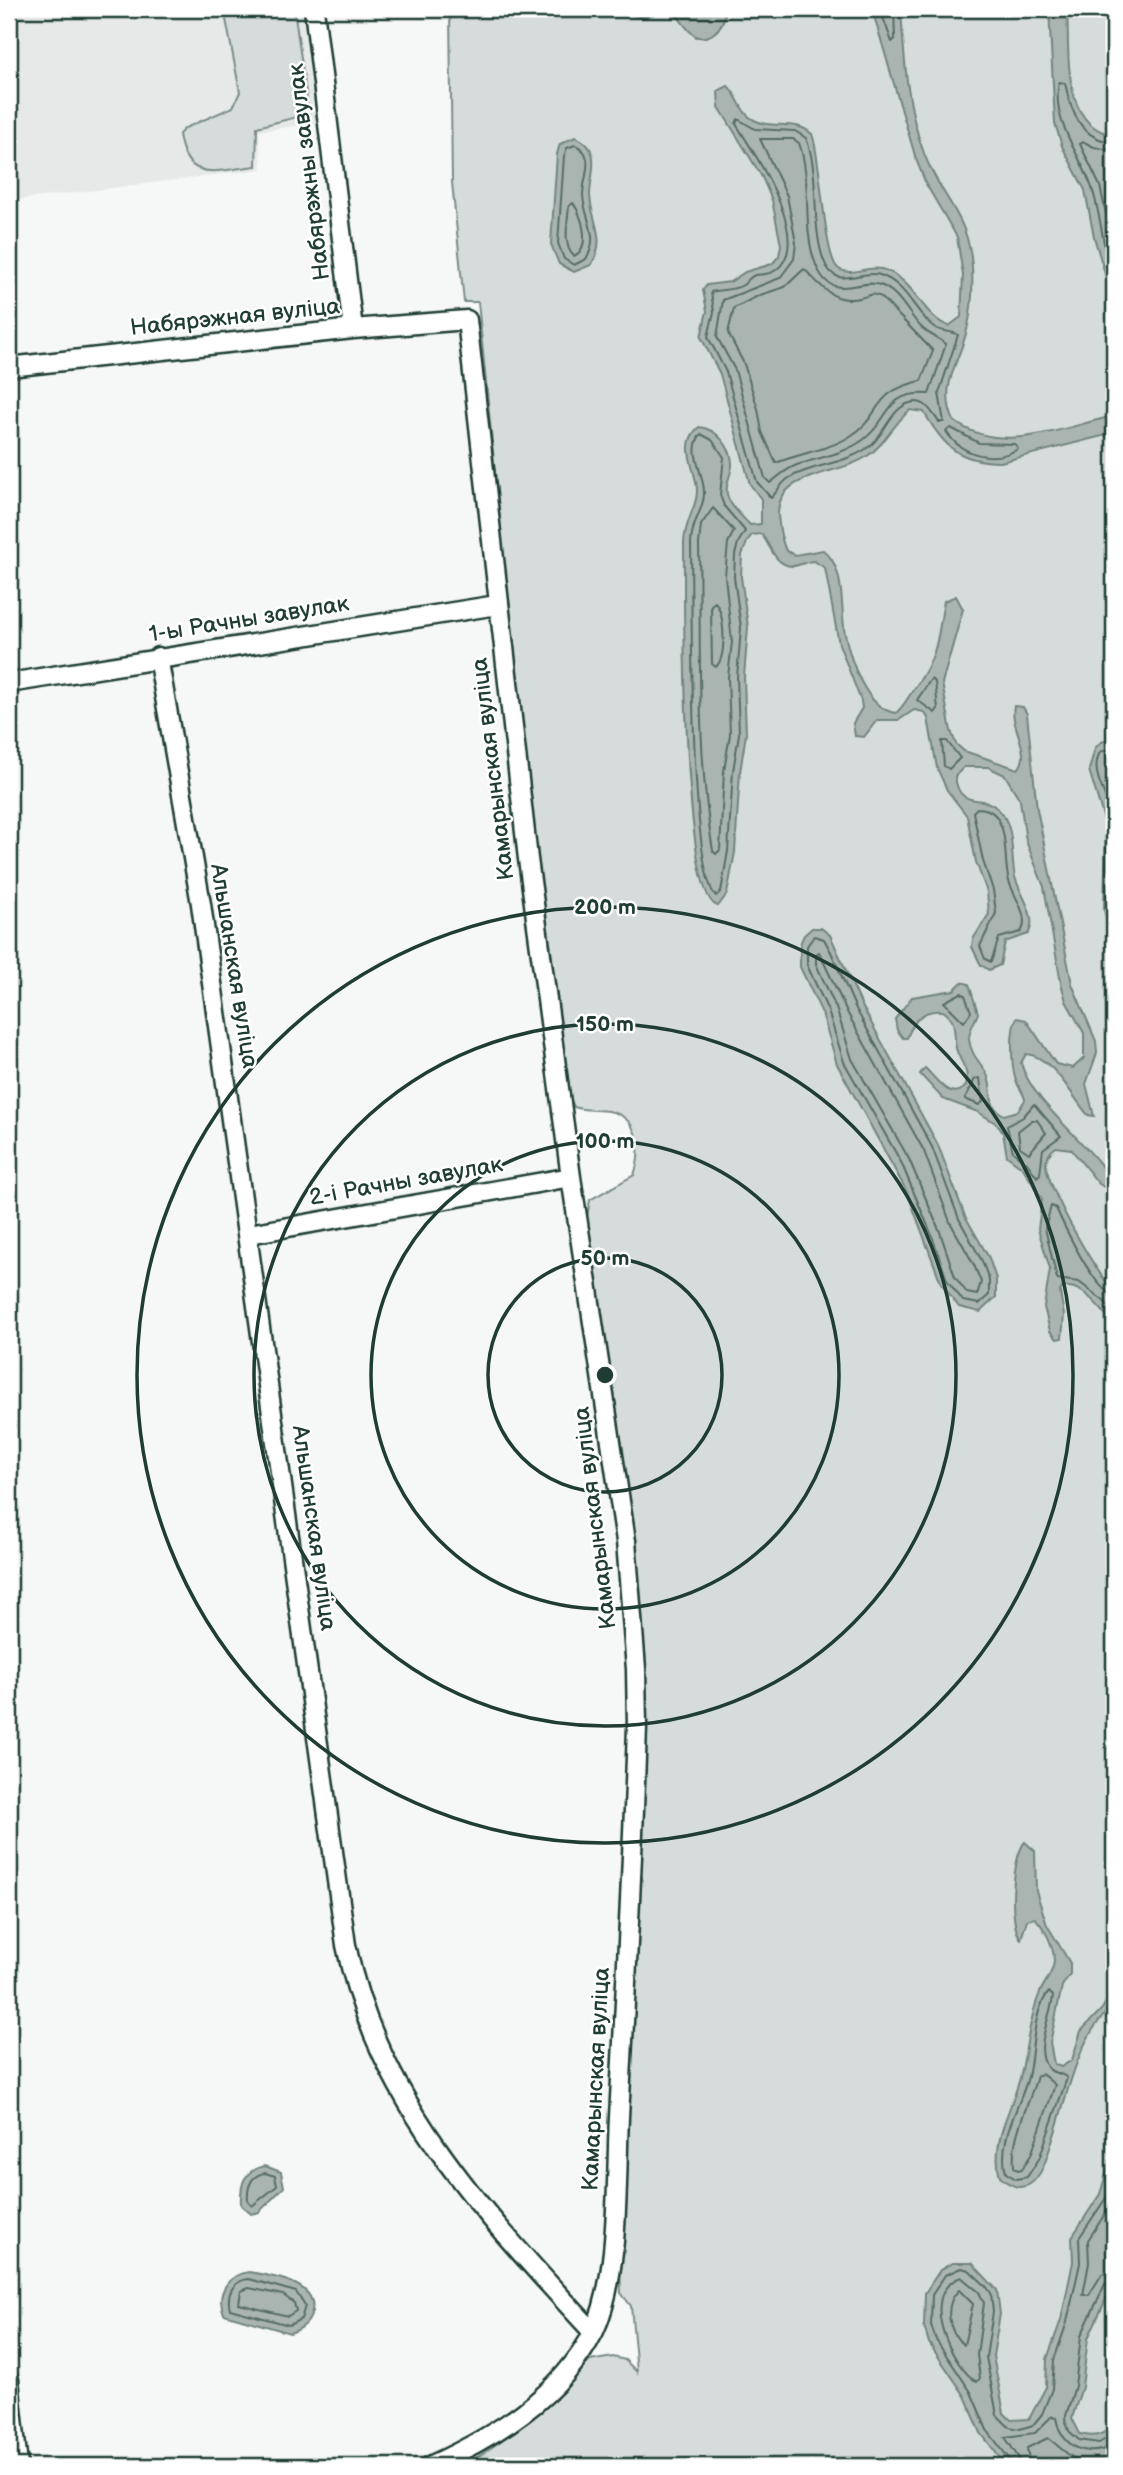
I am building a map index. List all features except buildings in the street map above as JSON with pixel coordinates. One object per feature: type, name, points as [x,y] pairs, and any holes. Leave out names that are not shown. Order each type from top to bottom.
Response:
[{"type":"street","name":"Набярэжны завулак","points":[[314,9],[353,329]]},
{"type":"street","name":"Набярэжная вуліца","points":[[9,367],[353,329],[467,320]]},
{"type":"street","name":"Камарынская вуліца","points":[[430,2466],[475,2444],[524,2413],[573,2362],[593,2332],[604,2306],[610,2271],[635,1790],[636,1669],[619,1488],[571,1177],[497,605],[467,320]]},
{"type":"street","name":"1-ы Рачны завулак","points":[[9,684],[158,657],[497,605]]},
{"type":"street","name":"Альшанская вуліца","points":[[158,657],[201,904],[249,1234],[345,1945],[354,1989],[391,2079],[487,2217],[593,2332]]},
{"type":"street","name":"2-і Рачны завулак","points":[[249,1234],[571,1177]]},
{"type":"street","points":[[9,2380],[18,2466]]},
{"type":"shaded area","points":[[9,9],[302,9],[318,123],[259,131],[262,169],[9,201]]},
{"type":"shaded area","points":[[224,9],[294,9],[309,114],[257,127],[256,166],[206,171],[196,168],[188,161],[179,134],[185,128],[233,107],[240,92]]},
{"type":"shaded area","points":[[450,9],[617,9],[649,16],[671,9],[696,37],[703,37],[717,30],[726,9],[1114,9],[1114,2466],[465,2466],[532,2419],[590,2361],[613,2357],[625,2360],[637,2372],[631,2306],[621,2293],[620,2263],[645,1745],[641,1618],[586,1223],[590,1200],[634,1175],[638,1145],[632,1127],[626,1120],[608,1111],[574,1107],[567,1091],[519,712],[478,302],[464,302],[452,182]]},
{"type":"water","points":[[617,9],[671,9],[639,17]]},
{"type":"water","points":[[671,9],[726,9],[717,31],[700,37],[689,31]]},
{"type":"water","points":[[872,9],[901,9],[907,83],[919,138],[932,171],[966,234],[970,249],[970,315],[949,386],[948,397],[954,421],[972,431],[992,437],[1012,438],[1053,432],[1114,416],[1114,433],[1001,462],[974,459],[954,450],[939,435],[924,412],[910,410],[866,457],[798,482],[787,490],[780,501],[778,515],[786,551],[795,555],[823,550],[830,557],[839,577],[845,634],[855,669],[876,703],[885,710],[896,713],[902,707],[933,655],[944,601],[956,596],[963,609],[942,683],[956,744],[964,751],[1018,769],[1023,755],[1013,714],[1014,706],[1023,707],[1027,714],[1037,809],[1072,984],[1096,1041],[1097,1053],[1086,1084],[1094,1116],[1088,1115],[1061,1078],[1045,1062],[1026,1054],[1021,1063],[1028,1080],[1040,1097],[1097,1160],[1110,1184],[1107,1189],[1098,1183],[1071,1149],[1056,1147],[1047,1157],[1049,1176],[1063,1210],[1096,1268],[1114,1290],[1114,1325],[1084,1293],[1070,1287],[1062,1288],[1062,1338],[1057,1339],[1050,1331],[1044,1307],[1050,1269],[1038,1229],[1042,1199],[1023,1168],[1007,1156],[1003,1133],[997,1124],[978,1112],[943,1099],[920,1074],[925,1068],[939,1083],[954,1092],[966,1086],[967,1075],[956,1048],[951,1019],[943,1011],[924,1014],[916,1021],[907,1038],[903,1038],[897,1030],[895,1019],[912,997],[954,990],[962,982],[969,984],[978,1013],[970,1032],[970,1046],[988,1077],[993,1103],[1004,1115],[1018,1111],[1025,1100],[1013,1067],[1012,1038],[1017,1018],[1026,1020],[1056,1064],[1073,1068],[1084,1058],[1084,1033],[1066,1001],[1061,983],[1044,887],[1026,841],[1020,800],[1005,775],[988,767],[964,767],[955,776],[961,794],[991,804],[1004,816],[1010,832],[1015,877],[1031,918],[1028,934],[1005,942],[1000,965],[989,970],[981,965],[972,947],[973,939],[989,914],[987,892],[976,862],[967,816],[947,790],[937,768],[928,718],[924,712],[914,710],[899,720],[877,720],[864,737],[855,736],[853,723],[862,708],[861,701],[839,644],[825,568],[814,561],[795,566],[786,565],[777,558],[761,534],[752,535],[742,555],[741,577],[748,627],[744,677],[746,734],[740,772],[735,852],[727,894],[718,906],[706,891],[697,853],[687,739],[684,544],[686,528],[697,496],[690,441],[699,427],[717,435],[730,452],[732,466],[727,490],[730,502],[750,525],[761,524],[761,499],[750,484],[720,374],[701,337],[707,311],[703,290],[707,285],[730,282],[745,272],[772,264],[779,256],[781,245],[772,200],[762,177],[719,107],[718,91],[728,86],[749,117],[754,120],[798,126],[812,134],[829,247],[839,269],[851,272],[871,269],[886,271],[903,281],[927,310],[941,322],[949,326],[961,317],[963,275],[957,237],[926,184],[916,159]]},
{"type":"water","points":[[1049,9],[1067,9],[1071,84],[1084,118],[1097,129],[1114,135],[1114,304],[1094,237],[1085,190],[1062,146],[1055,123]]},
{"type":"water","points":[[575,137],[590,148],[592,154],[590,195],[598,246],[591,265],[574,272],[559,264],[551,244],[557,154],[560,144]]},
{"type":"water","points":[[1114,741],[1114,950],[1104,910],[1106,826],[1089,770],[1095,748],[1101,742]]},
{"type":"water","points":[[812,928],[821,928],[830,935],[862,1006],[938,1145],[965,1216],[989,1258],[996,1279],[996,1297],[980,1312],[959,1307],[941,1283],[907,1192],[837,1064],[822,1013],[800,967],[800,944],[804,935]]},
{"type":"water","points":[[1025,1842],[1035,1851],[1036,1891],[1047,1925],[1070,1963],[1070,1974],[1062,1986],[1050,2043],[1054,2064],[1061,2067],[1072,2060],[1081,2031],[1102,2009],[1114,1987],[1114,2006],[1091,2032],[1082,2050],[1041,2170],[1030,2184],[1018,2187],[1000,2177],[998,2150],[1021,2074],[1030,2024],[1054,1961],[1048,1938],[1035,1918],[1027,1920],[1021,1939],[1014,1920],[1015,1875],[1017,1861]]},
{"type":"water","points":[[1114,2148],[1114,2282],[1088,2338],[1082,2387],[1072,2418],[1080,2434],[1090,2436],[1098,2435],[1114,2425],[1114,2466],[1006,2466],[981,2433],[965,2396],[929,2343],[924,2326],[925,2293],[940,2270],[952,2263],[972,2263],[997,2290],[1000,2314],[993,2356],[1004,2413],[1011,2420],[1029,2419],[1046,2387],[1047,2359],[1061,2320],[1073,2262],[1072,2237],[1100,2194]]},
{"type":"water","points":[[265,2166],[281,2172],[284,2187],[259,2212],[251,2214],[241,2205],[242,2185],[247,2175]]},
{"type":"water","points":[[249,2272],[281,2279],[302,2288],[309,2295],[312,2304],[310,2319],[300,2329],[290,2333],[224,2314],[221,2299],[226,2286],[235,2276]]}]
